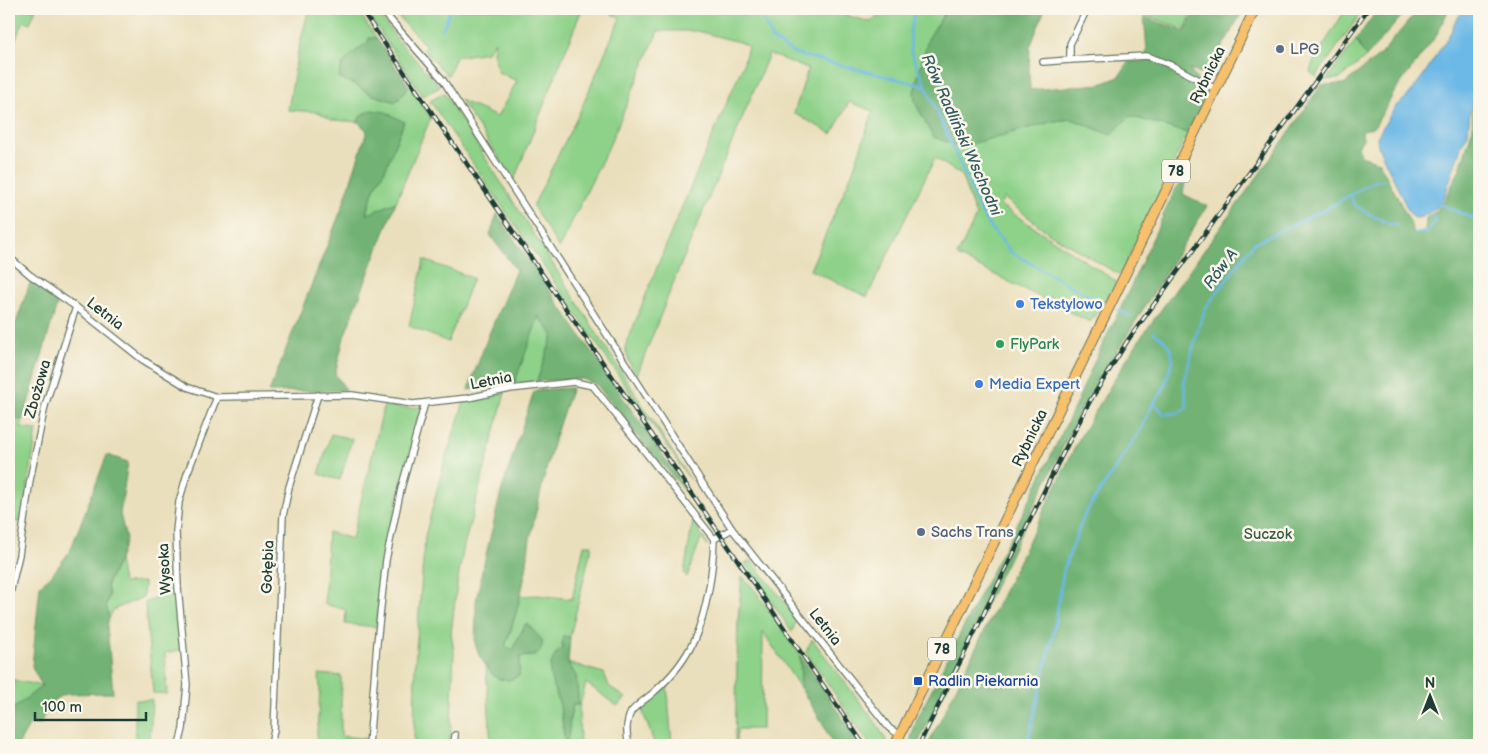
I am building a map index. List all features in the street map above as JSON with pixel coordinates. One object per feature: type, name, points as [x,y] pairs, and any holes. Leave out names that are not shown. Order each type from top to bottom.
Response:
[{"type":"main road","name":"Rybnicka","points":[[895,745],[1255,9]]},
{"type":"street","name":"Letnia","points":[[381,9],[443,80],[732,529],[889,728],[900,735]]},
{"type":"street","points":[[1070,60],[1070,44],[1087,9]]},
{"type":"street","points":[[1043,62],[1147,56],[1174,66],[1216,89]]},
{"type":"street","name":"Letnia","points":[[9,257],[30,276],[76,308],[143,360],[187,387],[217,397],[352,395],[413,404],[468,398],[510,389],[574,382],[593,386],[714,539]]},
{"type":"street","name":"Zbożowa","points":[[9,598],[19,556],[30,480],[44,406],[76,308]]},
{"type":"street","name":"Gołębia","points":[[271,745],[274,721],[283,516],[289,487],[318,395]]},
{"type":"street","name":"Wysoka","points":[[179,745],[183,729],[187,685],[178,587],[176,532],[179,502],[187,474],[217,397]]},
{"type":"street","points":[[369,745],[386,560],[401,489],[425,403]]},
{"type":"street","points":[[629,745],[626,728],[632,710],[662,685],[684,659],[702,622],[714,555],[714,539],[732,529]]},
{"type":"street","points":[[454,745],[455,735]]},
{"type":"green space","points":[[9,9],[36,9],[30,23],[24,21],[11,49],[9,48]]},
{"type":"green space","points":[[309,9],[357,9],[376,38],[370,38],[369,42],[356,51],[342,65],[339,78],[354,84],[370,94],[396,102],[409,86],[431,117],[396,202],[366,216],[374,189],[385,169],[404,122],[361,115],[358,122],[333,120],[318,112],[288,110],[298,51]]},
{"type":"green space","points":[[365,9],[375,9],[397,39],[440,87],[423,96]]},
{"type":"green space","points":[[391,9],[582,9],[514,180],[460,100],[497,117],[517,81],[498,72],[493,52],[495,41],[487,52],[456,57],[448,76],[424,50],[426,46]]},
{"type":"green space","points":[[601,9],[829,9],[871,22],[880,9],[947,9],[928,39],[1055,121],[1072,119],[1111,135],[1130,116],[1188,133],[1120,275],[1050,234],[1004,198],[1000,205],[1117,282],[1090,322],[957,256],[976,216],[961,175],[935,158],[867,297],[810,270],[853,171],[873,111],[849,102],[832,134],[794,113],[808,69],[769,54],[674,281],[637,375],[629,362],[625,347],[670,235],[743,65],[748,46],[697,31],[658,31],[609,146],[559,248],[533,206],[581,109],[620,18]]},
{"type":"green space","points":[[947,9],[1045,9],[1030,47],[1030,90],[1101,84],[1119,77],[1128,62],[1144,61],[1147,50],[1144,17],[1185,32],[1196,9],[1244,9],[1221,49],[1209,75],[1189,70],[1208,91],[1188,133],[1130,116],[1111,135],[1072,119],[1055,121],[960,147],[933,137],[915,102],[914,92],[928,39]]},
{"type":"green space","points":[[1148,9],[1193,9],[1185,30],[1145,15]]},
{"type":"green space","points":[[1346,9],[1364,9],[1316,77],[1310,72],[1313,62]]},
{"type":"green space","points":[[1378,9],[1408,9],[1366,57],[1356,40]]},
{"type":"green space","name":"Suczok","points":[[1419,9],[1449,9],[1436,36],[1395,91],[1375,126],[1362,131],[1363,139],[1358,146],[1361,156],[1379,162],[1414,233],[1425,232],[1426,218],[1437,210],[1444,201],[1460,169],[1473,128],[1472,107],[1479,97],[1479,745],[928,745],[1080,437],[1142,336],[1284,140],[1321,85],[1344,84],[1380,55]]},
{"type":"green space","points":[[369,38],[376,38],[409,86],[396,102],[370,94],[354,84],[339,78],[345,61],[368,42]]},
{"type":"green space","points":[[1356,40],[1366,57],[1340,79],[1326,80]]},
{"type":"green space","points":[[444,93],[691,481],[430,101]]},
{"type":"green space","points":[[372,110],[386,112],[404,122],[385,170],[374,189],[366,215],[396,202],[344,337],[335,374],[346,390],[269,392],[342,208],[367,131],[358,122],[361,115]]},
{"type":"green space","points":[[1186,174],[1183,194],[1207,206],[1082,408],[917,745],[909,745],[917,719],[1025,509],[1175,190]]},
{"type":"green space","points":[[497,214],[694,501],[638,437],[597,385],[583,379],[537,381],[553,335],[539,316],[514,384],[468,390],[516,270],[490,235]]},
{"type":"green space","points":[[424,260],[473,278],[448,342],[409,326]]},
{"type":"green space","points":[[31,280],[58,301],[23,420],[9,418],[9,343]]},
{"type":"green space","points":[[538,316],[553,335],[537,381],[514,384]]},
{"type":"green space","points":[[572,388],[548,463],[530,539],[522,589],[505,647],[514,649],[526,623],[543,641],[542,646],[536,655],[520,657],[519,676],[509,680],[499,679],[493,675],[479,656],[475,643],[476,601],[501,492],[533,394],[536,390]]},
{"type":"green space","points":[[505,393],[464,546],[457,584],[451,633],[454,652],[450,745],[414,745],[415,663],[425,536],[445,460],[464,402]]},
{"type":"green space","points":[[384,405],[401,408],[421,407],[387,540],[376,627],[345,624],[346,610],[324,604],[328,532],[352,539]]},
{"type":"green space","points":[[9,418],[23,420],[21,428],[37,430],[22,522],[9,520]]},
{"type":"green space","points":[[331,434],[352,439],[340,480],[319,474]]},
{"type":"green space","points":[[107,455],[128,462],[120,514],[126,539],[119,560],[107,584],[109,596],[106,604],[109,619],[107,626],[113,693],[67,694],[57,698],[50,705],[40,724],[30,724],[18,745],[9,745],[9,713],[42,686],[32,667],[40,585],[51,576],[70,551]]},
{"type":"green space","points":[[693,520],[708,546],[701,538],[687,577],[684,573]]},
{"type":"green space","points":[[584,545],[592,545],[570,637],[563,636],[562,648],[555,654],[552,683],[560,705],[565,745],[491,745],[486,665],[493,675],[519,676],[520,657],[535,656],[543,641],[533,631],[522,631],[514,649],[505,647],[520,596],[537,595],[572,599]]},
{"type":"green space","points":[[119,560],[123,583],[144,582],[143,597],[113,610],[109,619],[106,604],[109,596],[107,584]]},
{"type":"green space","points":[[752,561],[797,618],[792,632],[745,563]]},
{"type":"green space","points":[[742,576],[754,589],[800,655],[801,689],[763,632],[762,729],[738,729],[735,745],[738,621]]},
{"type":"green space","points":[[176,590],[181,650],[165,653],[167,694],[153,693],[145,603],[160,595]]},
{"type":"green space","points":[[563,636],[570,637],[568,663],[576,676],[579,705],[573,705],[566,745],[560,706],[550,676],[550,669],[555,655],[562,648]]},
{"type":"green space","points":[[812,639],[877,724],[886,740],[884,745],[870,745],[806,652]]},
{"type":"green space","points":[[800,655],[861,745],[833,745],[822,722],[801,689]]},
{"type":"green space","points":[[568,663],[604,673],[609,686],[626,698],[617,706],[586,683],[579,709],[580,745],[565,745],[573,705],[579,705],[576,676]]},
{"type":"green space","points":[[319,674],[341,676],[341,736],[367,739],[368,745],[316,745],[320,691]]},
{"type":"green space","points":[[9,679],[42,686],[9,713]]},
{"type":"green space","points":[[667,685],[672,745],[655,745],[641,707]]},
{"type":"green space","points":[[135,700],[152,700],[150,745],[135,745]]},
{"type":"water","points":[[1465,9],[1479,9],[1479,92],[1470,111],[1468,134],[1462,144],[1445,195],[1440,204],[1433,210],[1422,217],[1416,218],[1409,212],[1378,146],[1377,137],[1395,107],[1406,98],[1423,76],[1451,32],[1456,20]]},
{"type":"waterway","points":[[442,30],[451,9]]},
{"type":"waterway","points":[[707,9],[762,17],[772,39],[795,54],[925,86]]},
{"type":"waterway","name":"Rów Radliński Wschodni","points":[[916,9],[910,30],[911,52],[982,214],[990,227],[1012,253],[1100,302]]},
{"type":"waterway","name":"Rów A","points":[[1154,402],[1164,414],[1178,413],[1187,408],[1184,383],[1198,328],[1206,307],[1254,243],[1328,208],[1374,181],[1383,180]]},
{"type":"waterway","points":[[1351,196],[1353,203],[1361,209],[1381,220],[1397,225]]},
{"type":"waterway","points":[[1440,204],[1479,221]]},
{"type":"waterway","points":[[1426,234],[1435,221],[1433,215]]},
{"type":"waterway","points":[[1415,233],[1427,232]]},
{"type":"waterway","name":"Rów Radliński Wschodni","points":[[1118,310],[1130,316]]},
{"type":"waterway","points":[[1027,745],[1054,630],[1064,568],[1085,514],[1141,429],[1154,402],[1162,393],[1173,360],[1170,348],[1163,339],[1154,333]]},
{"type":"railway","points":[[361,9],[864,745]]},
{"type":"railway","points":[[919,745],[1090,401],[1128,340],[1368,9]]},
{"type":"place","name":"LPG","points":[[1280,49]]},
{"type":"place","name":"Tekstylowo","points":[[1020,304]]},
{"type":"place","name":"FlyPark","points":[[1000,344]]},
{"type":"place","name":"Media Expert","points":[[979,384]]},
{"type":"place","name":"Sachs Trans","points":[[921,532]]},
{"type":"place","name":"Radlin Piekarnia","points":[[918,681]]}]
